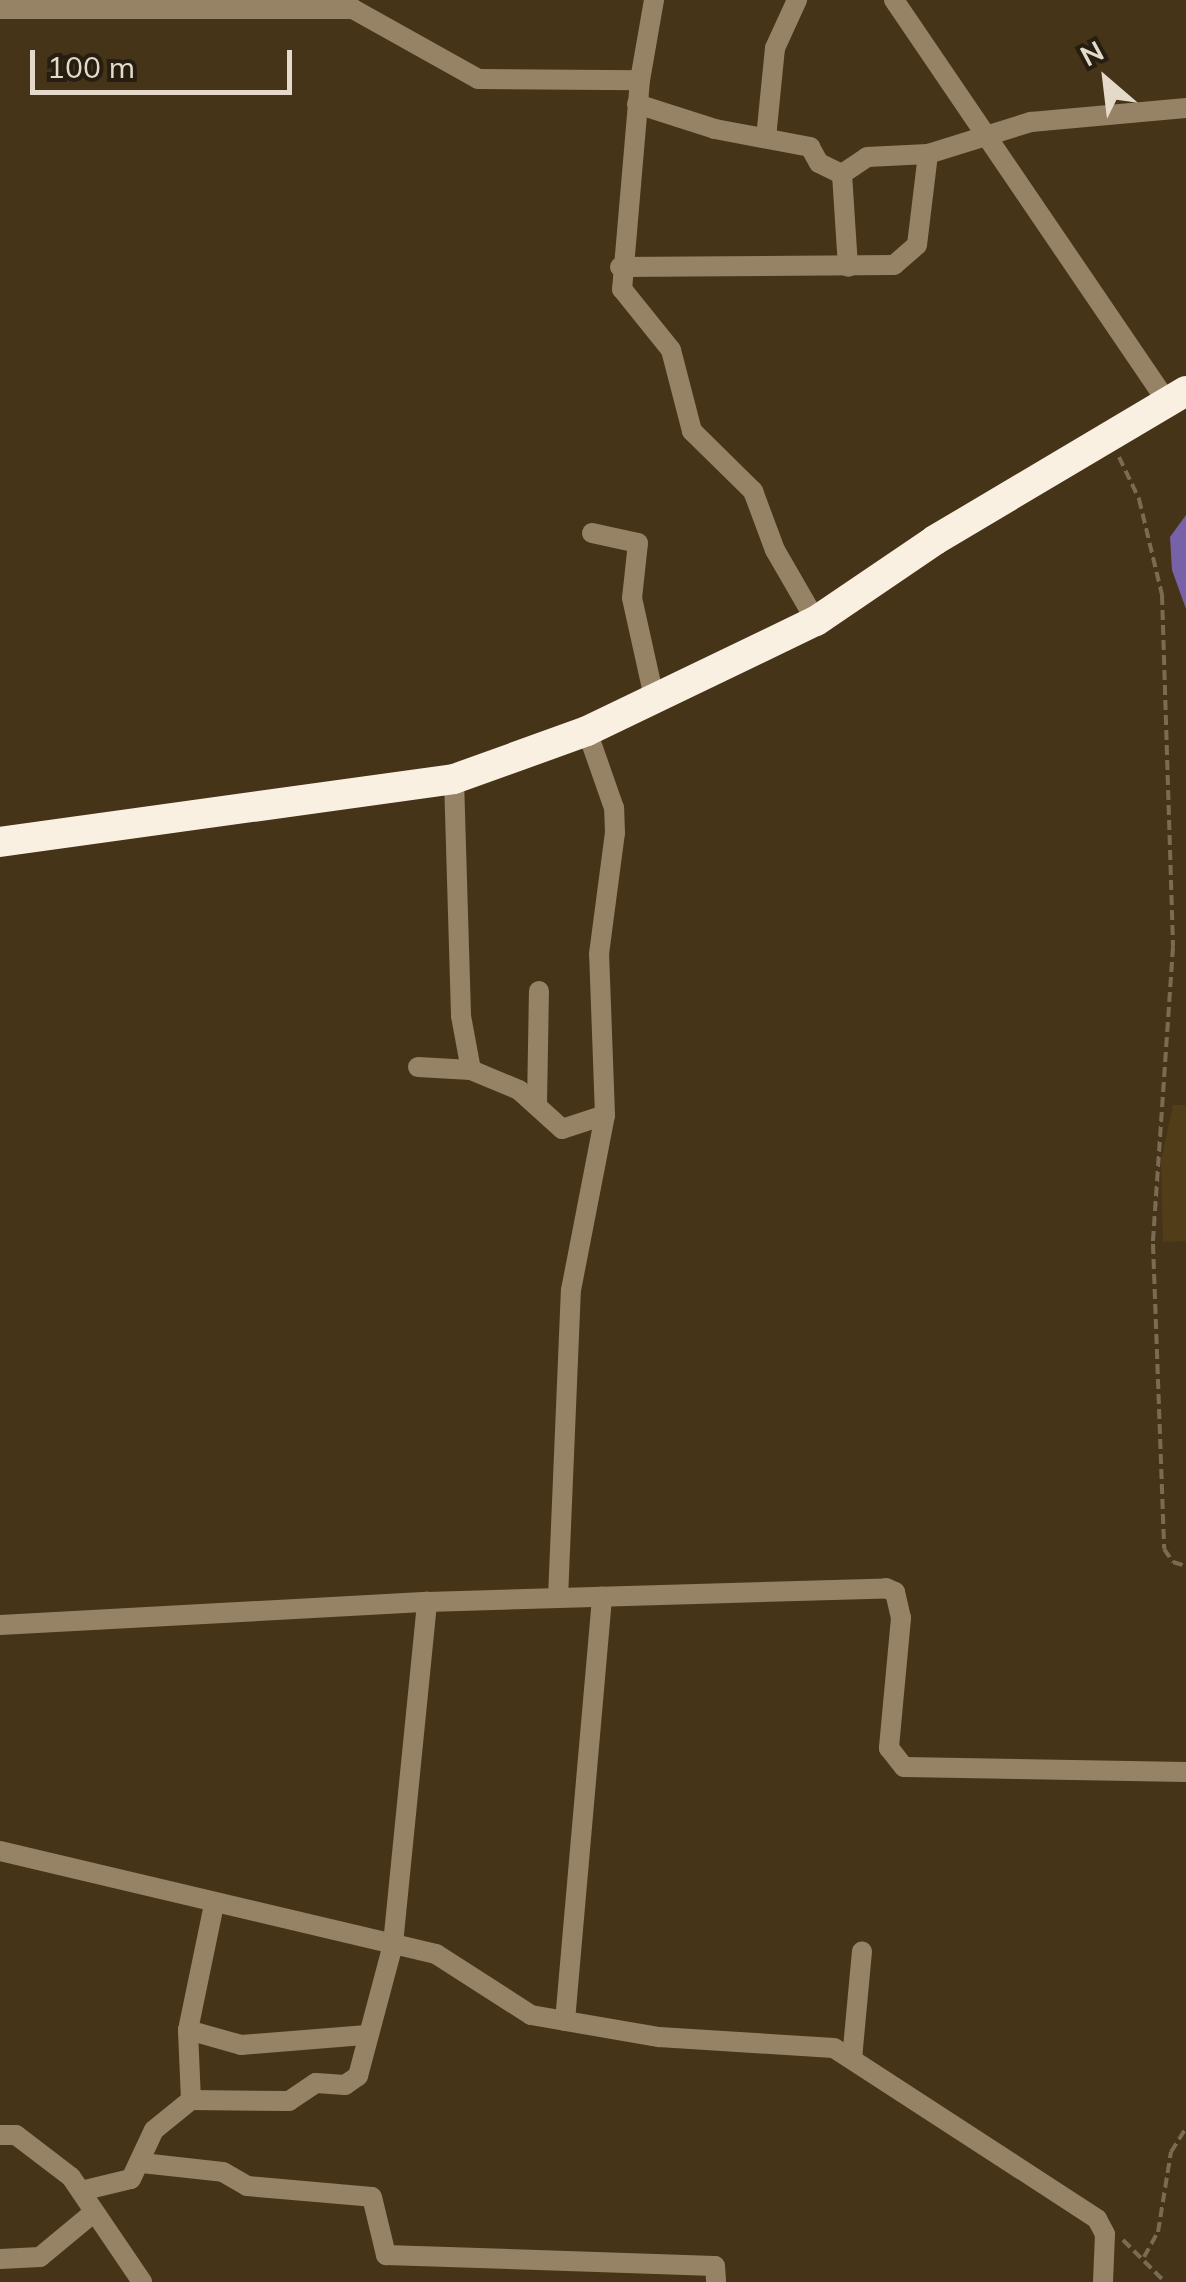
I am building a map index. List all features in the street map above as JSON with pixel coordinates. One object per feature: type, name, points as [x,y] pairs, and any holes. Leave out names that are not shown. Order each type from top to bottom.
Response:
[{"type":"highway","points":[[0,842],[454,779],[587,731],[816,621],[936,540],[1177,396]]},
{"type":"street","points":[[654,0],[640,80],[620,267],[628,302],[671,350],[692,431],[753,491],[775,550],[816,621]]},
{"type":"street","points":[[766,138],[775,48],[796,0]]},
{"type":"street","points":[[894,0],[1024,199],[1177,396]]},
{"type":"street","points":[[0,9],[353,9],[478,79],[640,80]]},
{"type":"street","points":[[637,104],[810,147],[819,163],[842,174]]},
{"type":"street","points":[[842,174],[867,157],[928,154],[1031,122],[1186,108]]},
{"type":"street","points":[[620,267],[894,265],[913,254],[928,154]]},
{"type":"street","points":[[842,174],[848,266]]},
{"type":"street","points":[[592,533],[638,544],[632,598],[654,702]]},
{"type":"street","points":[[558,1598],[571,1290],[606,1116],[600,954],[615,832],[614,808],[587,731]]},
{"type":"street","points":[[454,779],[460,1016],[471,1070]]},
{"type":"street","points":[[537,1104],[539,991]]},
{"type":"street","points":[[418,1067],[471,1070],[537,1104],[562,1129],[606,1116]]},
{"type":"street","points":[[0,1625],[428,1602],[886,1588],[896,1592],[901,1618],[889,1748],[904,1767],[1186,1772]]},
{"type":"street","points":[[565,2022],[602,1597]]},
{"type":"street","points":[[82,2191],[132,2179],[154,2130],[191,2100],[289,2101],[316,2083],[352,2084],[393,1944],[428,1602]]},
{"type":"street","points":[[0,1851],[436,1954],[531,2015],[659,2036],[834,2048],[1102,2225],[1102,2282]]},
{"type":"street","points":[[191,2100],[188,2030],[214,1904]]},
{"type":"street","points":[[852,2059],[862,1951]]},
{"type":"street","points":[[188,2030],[241,2045],[364,2036]]},
{"type":"street","points":[[0,2136],[16,2135],[82,2191],[92,2214],[142,2282]]},
{"type":"street","points":[[142,2163],[223,2172],[247,2186],[372,2197],[386,2255],[715,2266],[716,2282]]},
{"type":"street","points":[[0,2259],[40,2256],[92,2214]]},
{"type":"path","points":[[1110,438],[1139,499],[1162,595],[1173,947],[1153,1244],[1164,1549],[1173,1562],[1186,1566]]},
{"type":"path","points":[[1144,2258],[1158,2232],[1171,2152],[1186,2128]]},
{"type":"path","points":[[1102,2225],[1144,2258],[1165,2282]]},
{"type":"shaded area","points":[[1186,515],[1186,609],[1172,570],[1170,537]]},
{"type":"shaded area","points":[[1173,1105],[1186,1105],[1186,1241],[1163,1242],[1161,1161]]}]
